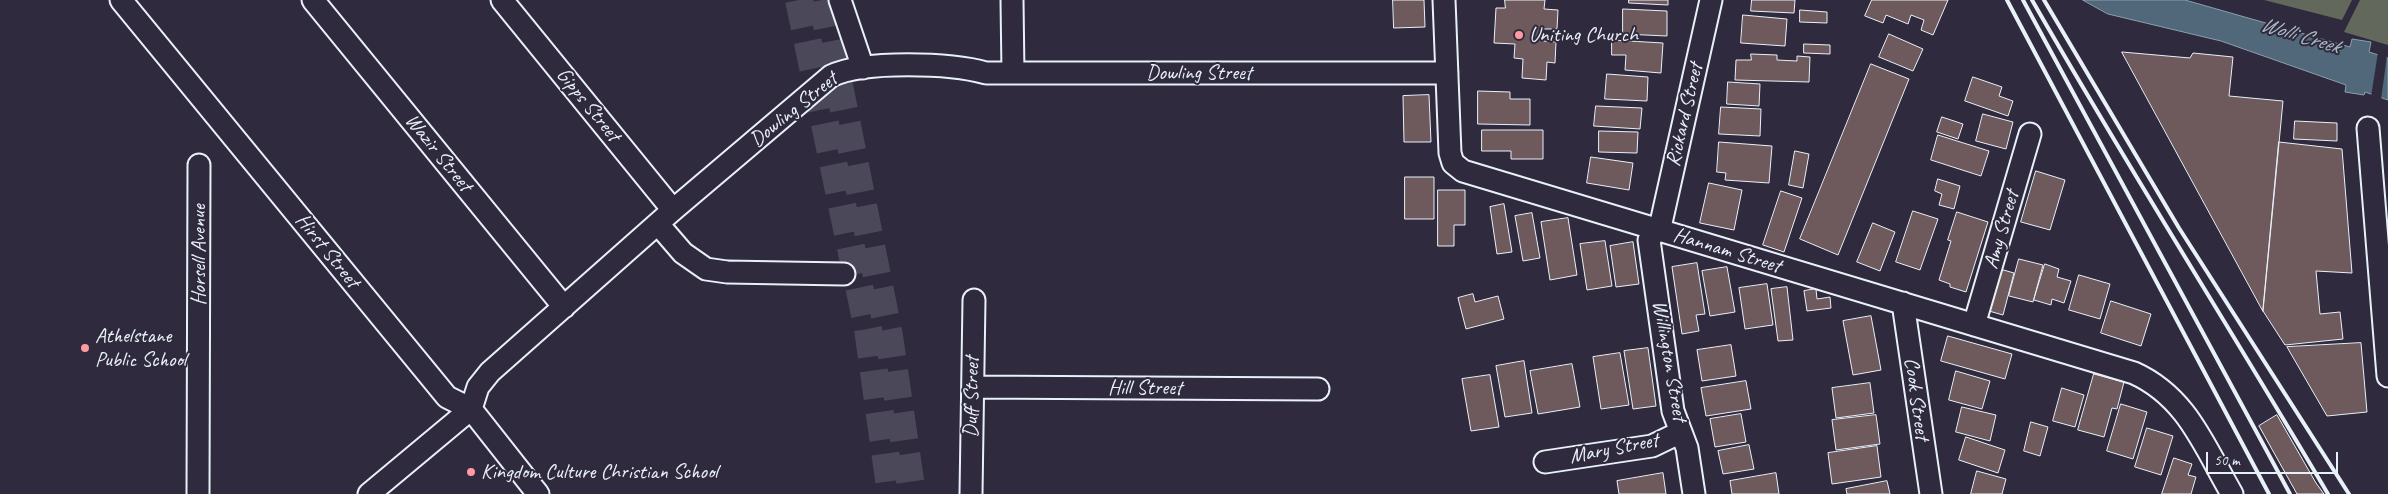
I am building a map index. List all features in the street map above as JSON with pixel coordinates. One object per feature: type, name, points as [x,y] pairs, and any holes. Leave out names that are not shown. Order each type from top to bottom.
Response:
[{"type":"street","name":"Hirst Street","points":[[122,0],[447,398],[472,409],[538,494]]},
{"type":"street","name":"Wazir Street","points":[[313,0],[564,307]]},
{"type":"street","name":"Gipps Street","points":[[502,0],[666,217],[683,253],[706,268],[727,272],[844,274]]},
{"type":"street","points":[[840,0],[863,68]]},
{"type":"street","points":[[1012,0],[1013,73]]},
{"type":"street","name":"Hannam Street","points":[[1444,0],[1450,153],[1453,163],[1463,172],[2134,373],[2158,385],[2177,402],[2186,414],[2232,494]]},
{"type":"street","name":"Rickard Street","points":[[1656,229],[1661,223],[1711,0]]},
{"type":"street","name":"Dowling Street","points":[[472,409],[478,387],[490,372],[666,217],[832,76],[843,70],[898,66],[970,69],[986,73],[1447,74]]},
{"type":"street","points":[[2368,128],[2388,376]]},
{"type":"street","name":"Amy Street","points":[[1974,325],[2030,134]]},
{"type":"street","name":"Horsell Avenue","points":[[198,494],[199,165]]},
{"type":"street","name":"Willington Street","points":[[1656,229],[1649,240],[1673,411],[1687,448],[1694,494]]},
{"type":"street","name":"Duff Street","points":[[971,494],[974,300]]},
{"type":"street","name":"Cook Street","points":[[1902,303],[1930,494]]},
{"type":"street","name":"Hill Street","points":[[973,387],[1318,389]]},
{"type":"street","points":[[369,494],[472,409]]},
{"type":"street","name":"Mary Street","points":[[1545,462],[1652,446],[1681,432]]},
{"type":"green space","points":[[2264,0],[2352,0],[2342,20]]},
{"type":"green space","points":[[2360,0],[2388,0],[2388,45],[2344,32]]},
{"type":"water","name":"Wolli Creek","points":[[2083,0],[2185,0],[2350,47],[2352,39],[2371,42],[2369,52],[2388,58],[2388,100],[2365,92],[2364,95],[2345,92],[2346,85],[2221,41],[2108,14]]},
{"type":"pier","points":[[2378,52],[2387,55],[2381,100],[2371,97]]},
{"type":"building","points":[[1393,0],[1424,0],[1425,27],[1394,28]]},
{"type":"building","name":"Uniting Church","points":[[1505,0],[1545,0],[1544,9],[1558,10],[1557,29],[1543,29],[1543,41],[1556,42],[1555,63],[1547,62],[1546,80],[1522,78],[1523,59],[1514,58],[1515,44],[1494,43],[1496,8],[1505,8]]},
{"type":"building","points":[[1629,0],[1668,0],[1668,5],[1629,3]]},
{"type":"building","points":[[1752,0],[1795,0],[1794,13],[1751,11]]},
{"type":"building","points":[[1872,0],[1948,0],[1933,35],[1921,30],[1924,20],[1911,15],[1908,24],[1886,15],[1883,23],[1865,16]]},
{"type":"building","points":[[1623,9],[1667,11],[1667,36],[1623,34]]},
{"type":"building","points":[[1800,10],[1827,12],[1827,23],[1800,22]]},
{"type":"building","points":[[1743,15],[1787,19],[1785,46],[1741,43]]},
{"type":"building","points":[[1889,34],[1923,49],[1913,71],[1879,57]]},
{"type":"building","points":[[1612,40],[1663,43],[1661,73],[1625,70],[1626,55],[1612,55]]},
{"type":"building","points":[[1804,44],[1830,45],[1830,54],[1804,53]]},
{"type":"building","points":[[2122,52],[2190,58],[2193,53],[2233,57],[2229,96],[2283,101],[2263,311]]},
{"type":"building","points":[[1751,54],[1777,55],[1777,60],[1797,61],[1797,56],[1810,57],[1809,82],[1735,80],[1736,60],[1751,60]]},
{"type":"building","points":[[1871,64],[1909,79],[1838,255],[1800,239]]},
{"type":"building","points":[[1607,74],[1648,77],[1647,101],[1605,99]]},
{"type":"building","points":[[1973,77],[2002,87],[1999,96],[2013,101],[2008,116],[1965,101]]},
{"type":"building","points":[[1728,82],[1760,84],[1759,106],[1727,104]]},
{"type":"building","points":[[1478,91],[1510,92],[1510,99],[1530,99],[1530,125],[1478,124]]},
{"type":"building","points":[[1429,95],[1431,142],[1404,142],[1403,96]]},
{"type":"building","points":[[1596,106],[1642,108],[1640,129],[1594,126]]},
{"type":"building","points":[[1721,107],[1761,109],[1760,136],[1719,134]]},
{"type":"building","points":[[1983,114],[2013,122],[2006,149],[1976,141]]},
{"type":"building","points":[[1942,117],[1963,124],[1958,139],[1937,132]]},
{"type":"building","points":[[2295,121],[2337,123],[2337,141],[2294,139]]},
{"type":"building","points":[[1482,130],[1543,130],[1543,159],[1511,159],[1511,151],[1482,151]]},
{"type":"building","points":[[1599,131],[1638,132],[1637,153],[1599,152]]},
{"type":"building","points":[[1938,135],[1989,151],[1981,176],[1931,160]]},
{"type":"building","points":[[1719,142],[1772,146],[1769,183],[1725,180],[1726,173],[1717,172]]},
{"type":"building","points":[[2279,142],[2342,149],[2352,273],[2316,271],[2320,314],[2340,312],[2343,339],[2285,345],[2263,311]]},
{"type":"building","points":[[1795,151],[1809,154],[1803,188],[1789,185]]},
{"type":"building","points":[[1591,157],[1633,163],[1629,190],[1587,183]]},
{"type":"building","points":[[2036,171],[2065,180],[2050,230],[2021,222]]},
{"type":"building","points":[[1405,177],[1434,177],[1434,219],[1405,219]]},
{"type":"building","points":[[1938,179],[1960,186],[1954,209],[1939,205],[1942,194],[1935,191]]},
{"type":"building","points":[[1709,183],[1742,190],[1734,230],[1700,223]]},
{"type":"building","points":[[1438,190],[1465,190],[1465,225],[1454,225],[1454,246],[1438,246]]},
{"type":"building","points":[[1781,191],[1802,198],[1784,252],[1763,245]]},
{"type":"building","points":[[1504,204],[1512,252],[1497,254],[1490,207]]},
{"type":"building","points":[[1913,211],[1938,219],[1920,270],[1896,262]]},
{"type":"building","points":[[1957,212],[1988,222],[1966,292],[1950,287],[1950,284],[1939,280],[1951,241],[1948,240]]},
{"type":"building","points":[[1532,213],[1540,258],[1523,261],[1515,216]]},
{"type":"building","points":[[1568,218],[1577,275],[1550,280],[1541,222]]},
{"type":"building","points":[[1873,223],[1895,232],[1880,271],[1857,262]]},
{"type":"building","points":[[1605,241],[1612,286],[1587,290],[1580,244]]},
{"type":"building","points":[[1633,242],[1639,284],[1616,287],[1610,246]]},
{"type":"building","points":[[2019,259],[2043,265],[2033,302],[2009,296]]},
{"type":"building","points":[[1697,263],[1705,314],[1696,315],[1699,331],[1682,334],[1672,267]]},
{"type":"building","points":[[2045,264],[2059,269],[2057,277],[2071,281],[2064,303],[2052,299],[2051,305],[2034,300]]},
{"type":"building","points":[[1727,267],[1735,312],[1710,316],[1702,271]]},
{"type":"building","points":[[2000,269],[2014,273],[2003,315],[1989,311]]},
{"type":"building","points":[[2079,275],[2110,284],[2100,319],[2069,310]]},
{"type":"building","points":[[1767,284],[1773,325],[1745,329],[1739,288]]},
{"type":"building","points":[[1787,287],[1793,340],[1778,341],[1771,289]]},
{"type":"building","points":[[1816,289],[1817,299],[1830,297],[1831,308],[1807,311],[1804,291]]},
{"type":"building","points":[[1473,294],[1475,302],[1498,296],[1504,319],[1466,329],[1458,298]]},
{"type":"building","points":[[2111,301],[2151,314],[2141,346],[2101,333]]},
{"type":"building","points":[[1871,316],[1881,370],[1853,375],[1843,321]]},
{"type":"building","points":[[1948,336],[2012,354],[2005,379],[1941,361]]},
{"type":"building","points":[[2361,343],[2367,412],[2327,416],[2287,347]]},
{"type":"building","points":[[1731,345],[1736,376],[1702,381],[1697,350]]},
{"type":"building","points":[[1648,348],[1656,406],[1633,409],[1624,351]]},
{"type":"building","points":[[1620,353],[1629,405],[1601,409],[1593,357]]},
{"type":"building","points":[[1524,361],[1532,413],[1505,417],[1496,366]]},
{"type":"building","points":[[1572,364],[1580,407],[1538,414],[1530,371]]},
{"type":"building","points":[[1956,371],[1990,381],[1982,409],[1949,400]]},
{"type":"building","points":[[2094,374],[2124,382],[2117,409],[2112,408],[2104,437],[2078,430]]},
{"type":"building","points":[[1490,375],[1499,427],[1471,431],[1462,379]]},
{"type":"building","points":[[1746,381],[1751,409],[1706,416],[1701,388]]},
{"type":"building","points":[[1870,383],[1874,413],[1836,418],[1832,388]]},
{"type":"building","points":[[2062,388],[2084,395],[2075,427],[2053,421]]},
{"type":"building","points":[[2121,404],[2147,412],[2133,459],[2107,451]]},
{"type":"building","points":[[1962,407],[1996,415],[1990,441],[1956,432]]},
{"type":"building","points":[[1741,414],[1746,442],[1715,447],[1710,419]]},
{"type":"building","points":[[1876,415],[1880,444],[1836,450],[1832,420]]},
{"type":"building","points":[[2277,415],[2324,494],[2297,494],[2259,426]]},
{"type":"building","points":[[2031,422],[2048,427],[2040,456],[2024,451]]},
{"type":"building","points":[[2147,428],[2173,436],[2161,475],[2135,467]]},
{"type":"building","points":[[1966,437],[2005,450],[1998,473],[1959,460]]},
{"type":"building","points":[[1749,445],[1754,469],[1723,474],[1718,451]]},
{"type":"building","points":[[1877,446],[1881,477],[1832,484],[1828,453]]},
{"type":"building","points":[[2174,458],[2192,464],[2188,475],[2196,477],[2191,494],[2162,494]]},
{"type":"building","points":[[1977,471],[2006,479],[2002,494],[1971,494]]},
{"type":"building","points":[[1663,473],[1666,494],[1619,494],[1617,481]]},
{"type":"building","points":[[1776,473],[1779,494],[1732,494],[1730,481]]},
{"type":"building","points":[[1887,481],[1890,494],[1847,494],[1846,489]]},
{"type":"tunnel","points":[[799,0],[868,329],[891,494]]},
{"type":"tunnel","points":[[822,0],[889,336],[912,494]]},
{"type":"railway","points":[[2007,0],[2269,494]]},
{"type":"railway","points":[[2023,0],[2290,494]]},
{"type":"railway","points":[[2032,0],[2328,494]]},
{"type":"railway","points":[[2044,0],[2179,228],[2349,494]]},
{"type":"place","name":"Uniting Church","points":[[1519,35]]},
{"type":"place","name":"Athelstane Public School","points":[[85,348]]},
{"type":"place","name":"Kingdom Culture Christian School","points":[[471,472]]}]
